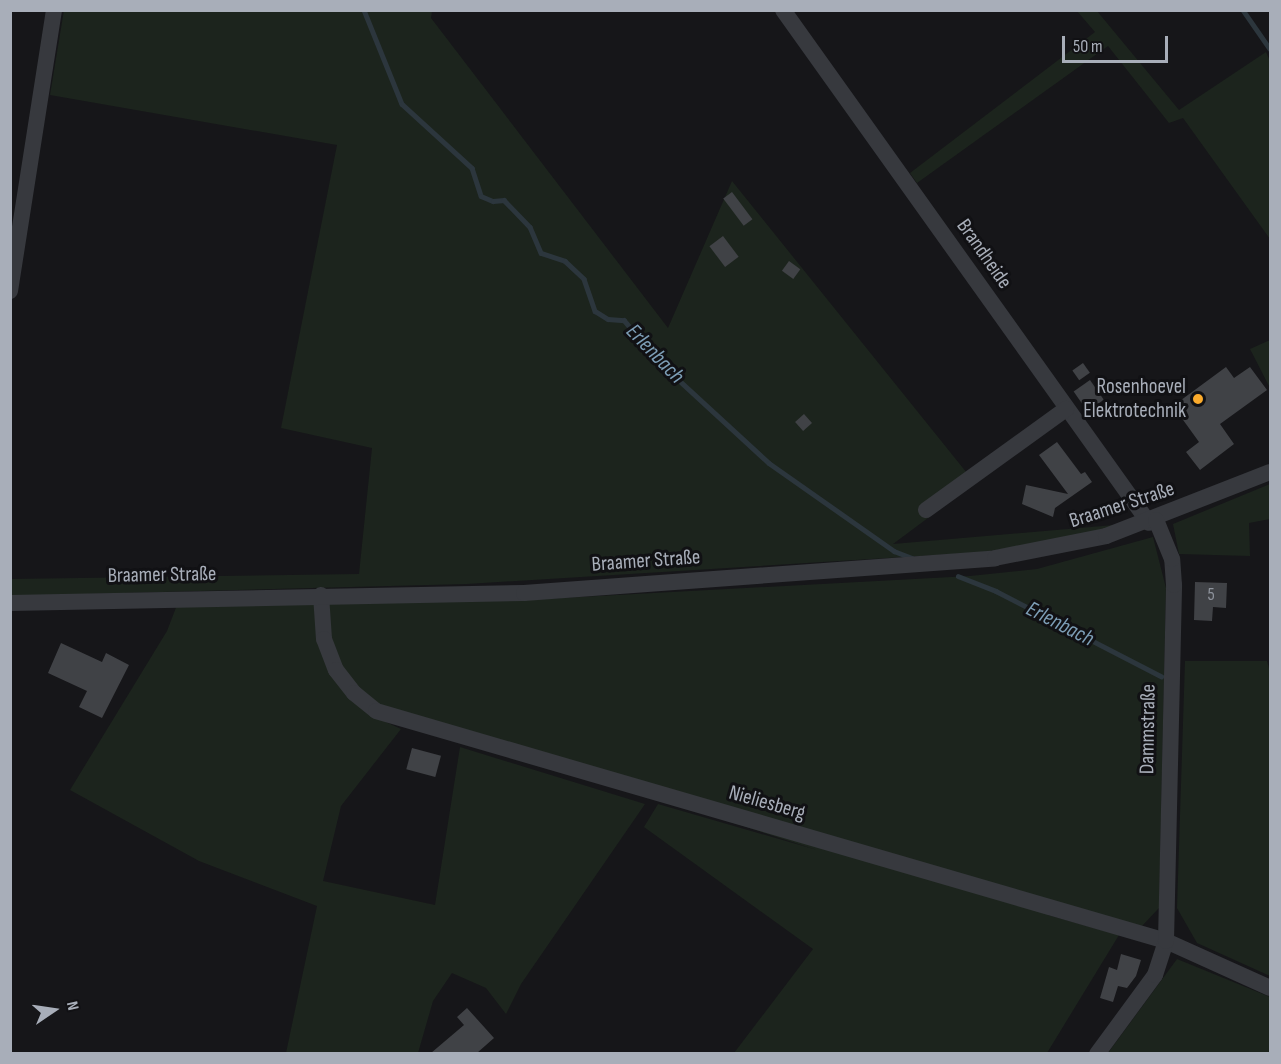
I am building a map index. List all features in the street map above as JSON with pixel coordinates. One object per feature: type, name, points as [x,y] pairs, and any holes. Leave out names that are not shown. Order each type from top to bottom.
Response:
[{"type":"street","points":[[10,291],[54,10]]},
{"type":"street","name":"Brandheide","points":[[783,10],[1066,409],[1153,521]]},
{"type":"street","points":[[926,510],[1066,409]]},
{"type":"street","name":"Braamer Straße","points":[[10,603],[321,595],[524,593],[995,558],[1073,545],[1153,521],[1270,472]]},
{"type":"street","name":"Dammstraße","points":[[1098,1053],[1155,975],[1166,941],[1173,585],[1172,559],[1153,521]]},
{"type":"street","name":"Nieliesberg","points":[[321,595],[324,639],[336,670],[354,693],[376,711],[1166,941],[1270,988]]},
{"type":"shaded area","points":[[64,10],[432,11],[431,18],[668,328],[732,181],[975,483],[893,544],[1114,525],[1096,533],[985,552],[467,584],[11,596],[10,579],[359,574],[372,448],[281,428],[337,145],[50,95]]},
{"type":"shaded area","points":[[1077,11],[1097,11],[1179,110],[1266,52],[1270,61],[1270,239],[1183,118],[1169,123],[1108,46],[917,183],[910,173],[1095,32]]},
{"type":"shaded area","points":[[1270,340],[1270,388],[1250,349]]},
{"type":"shaded area","points":[[1270,484],[1270,519],[1249,523],[1250,556],[1179,554],[1173,524]]},
{"type":"shaded area","points":[[1153,537],[1166,588],[1159,908],[1142,926],[1047,901],[1048,915],[1119,935],[1047,1053],[734,1053],[813,949],[644,827],[658,804],[817,850],[378,708],[357,691],[342,668],[327,625],[318,626],[331,672],[350,697],[373,716],[401,729],[341,806],[323,881],[435,905],[460,747],[645,804],[521,984],[506,1014],[486,988],[452,973],[433,1001],[418,1053],[286,1053],[317,906],[199,861],[70,790],[167,631],[177,605],[525,600],[970,576],[1037,569]]},
{"type":"shaded area","points":[[1185,661],[1267,661],[1270,672],[1270,976],[1197,943],[1177,908]]},
{"type":"shaded area","points":[[1177,959],[1270,997],[1270,1053],[1108,1053]]},
{"type":"building","points":[[732,192],[752,219],[744,226],[723,199]]},
{"type":"building","points":[[723,236],[739,257],[725,267],[709,246]]},
{"type":"building","points":[[789,261],[800,269],[793,279],[782,271]]},
{"type":"building","points":[[1083,363],[1090,373],[1079,380],[1072,370]]},
{"type":"building","name":"Rosenhoevel Elektrotechnik","points":[[1226,367],[1234,378],[1250,367],[1267,390],[1220,424],[1234,444],[1200,470],[1186,452],[1199,442],[1173,406]]},
{"type":"building","points":[[1090,380],[1104,400],[1087,411],[1074,391]]},
{"type":"building","points":[[804,414],[812,423],[803,431],[795,422]]},
{"type":"building","points":[[1057,442],[1081,474],[1085,472],[1092,482],[1055,508],[1053,517],[1022,504],[1026,485],[1068,494],[1039,455]]},
{"type":"building","points":[[1195,582],[1227,583],[1226,608],[1213,607],[1212,621],[1194,620]]},
{"type":"building","points":[[61,643],[102,662],[106,653],[129,665],[102,718],[79,707],[87,691],[48,673]]},
{"type":"building","points":[[412,748],[441,756],[435,777],[406,769]]},
{"type":"building","points":[[1121,954],[1141,960],[1136,976],[1127,988],[1118,986],[1113,1002],[1100,998],[1109,967],[1117,970]]},
{"type":"building","points":[[467,1008],[494,1038],[477,1053],[431,1053],[464,1025],[457,1017]]},
{"type":"waterway","name":"Erlenbach","points":[[364,10],[402,104],[472,168],[481,196],[493,201],[504,200],[530,227],[541,253],[565,261],[584,279],[595,311],[608,319],[624,320],[657,360],[769,463],[894,551],[912,558]]},
{"type":"waterway","points":[[1243,10],[1270,49]]},
{"type":"waterway","name":"Erlenbach","points":[[958,576],[996,591],[1161,676]]},
{"type":"place","name":"Rosenhoevel Elektrotechnik","points":[[1198,399]]}]
